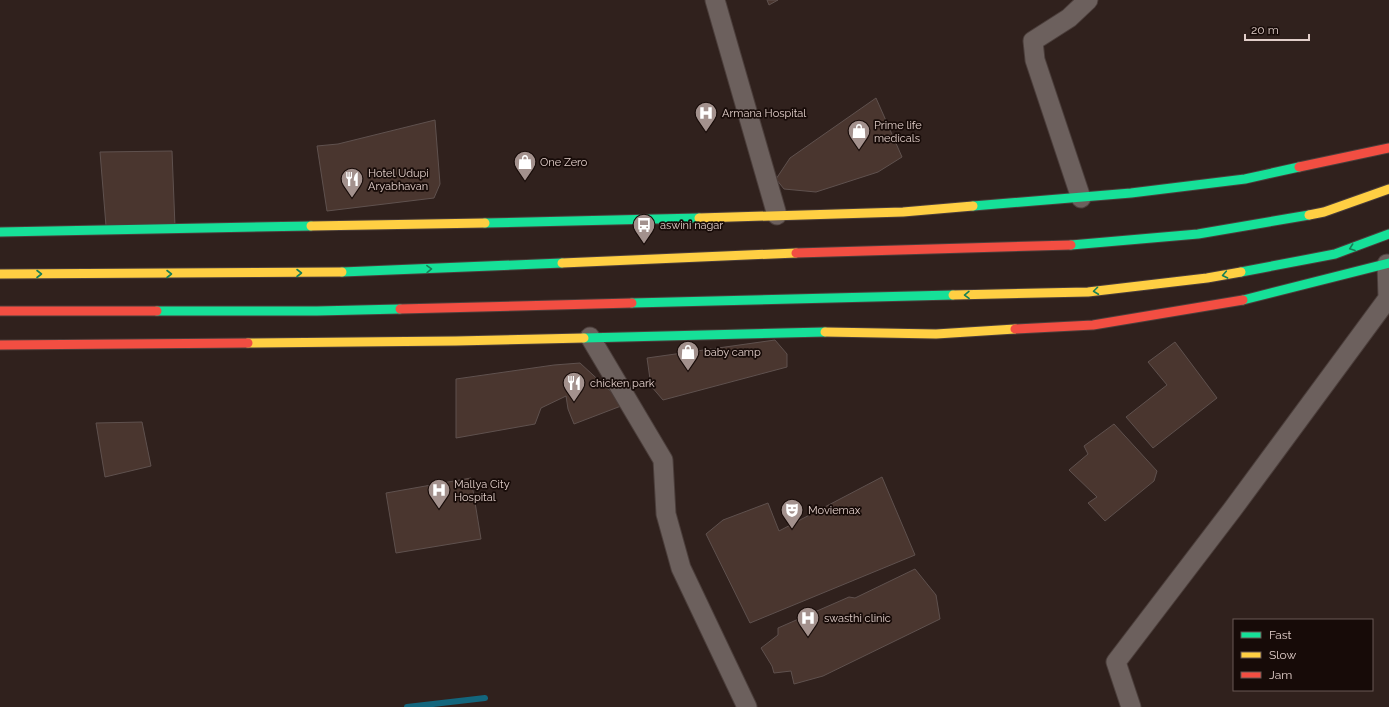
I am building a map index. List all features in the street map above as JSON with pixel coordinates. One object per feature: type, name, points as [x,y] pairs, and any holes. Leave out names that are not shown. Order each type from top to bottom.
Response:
[{"type":"main road","points":[[0,232],[585,221],[903,212],[1131,194],[1245,179],[1389,148]]},
{"type":"main road","points":[[0,274],[322,273],[836,252],[1087,245],[1198,234],[1324,212],[1389,189]]},
{"type":"main road","points":[[0,311],[325,310],[1088,292],[1207,278],[1335,254],[1389,234]]},
{"type":"main road","points":[[0,345],[456,341],[804,332],[936,334],[1093,325],[1241,300],[1388,264]]},
{"type":"street","points":[[715,0],[777,216]]},
{"type":"street","points":[[1081,198],[1035,60],[1033,41],[1069,18],[1088,0]]},
{"type":"street","points":[[1131,707],[1116,662],[1267,464],[1388,297],[1388,264]]},
{"type":"street","points":[[590,337],[663,460],[666,514],[681,568],[747,707]]},
{"type":"building","points":[[767,0],[778,0],[769,5]]},
{"type":"building","points":[[876,98],[902,157],[878,172],[816,192],[784,189],[776,179],[790,158]]},
{"type":"building","points":[[435,120],[440,184],[434,198],[327,211],[317,146],[338,144]]},
{"type":"building","points":[[172,151],[175,227],[106,226],[100,152]]},
{"type":"building","points":[[775,340],[787,354],[787,367],[663,400],[651,386],[647,358]]},
{"type":"building","points":[[1175,342],[1217,398],[1153,448],[1126,417],[1167,385],[1148,362]]},
{"type":"building","points":[[580,363],[619,399],[621,406],[574,424],[568,409],[566,396],[541,408],[535,424],[456,438],[456,379],[554,365]]},
{"type":"building","points":[[142,422],[151,466],[105,477],[96,423]]},
{"type":"building","points":[[1114,424],[1157,471],[1154,481],[1105,521],[1088,503],[1097,497],[1069,470],[1088,454],[1084,446]]},
{"type":"building","points":[[882,477],[915,555],[750,623],[706,534],[723,520],[768,503],[779,531]]},
{"type":"building","points":[[471,478],[481,539],[396,553],[386,493]]},
{"type":"building","points":[[915,569],[936,595],[940,619],[823,676],[794,684],[791,671],[774,673],[772,666],[761,648],[778,635],[778,628],[849,597],[855,598]]},
{"type":"waterway","points":[[407,707],[485,698]]},
{"type":"traffic: fast","points":[[973,206],[1131,193],[1245,179],[1299,167]]},
{"type":"traffic: fast","points":[[1071,245],[1198,234],[1309,215]]},
{"type":"traffic: fast","points":[[485,223],[699,218]]},
{"type":"traffic: fast","points":[[0,232],[311,226]]},
{"type":"traffic: fast","points":[[1241,272],[1335,254],[1389,234]]},
{"type":"traffic: fast","points":[[342,272],[562,263]]},
{"type":"traffic: fast","points":[[1243,300],[1389,263]]},
{"type":"traffic: fast","points":[[632,303],[953,295]]},
{"type":"traffic: fast","points":[[157,311],[317,311],[400,309]]},
{"type":"traffic: fast","points":[[584,338],[825,332]]},
{"type":"traffic: slow","points":[[1309,215],[1324,212],[1389,189]]},
{"type":"traffic: slow","points":[[699,218],[903,212],[973,206]]},
{"type":"traffic: slow","points":[[311,226],[485,223]]},
{"type":"traffic: slow","points":[[562,263],[796,253]]},
{"type":"traffic: slow","points":[[0,274],[342,272]]},
{"type":"traffic: slow","points":[[953,295],[1088,292],[1207,278],[1241,272]]},
{"type":"traffic: slow","points":[[825,332],[936,334],[1015,329]]},
{"type":"traffic: slow","points":[[248,343],[584,338]]},
{"type":"traffic: jam","points":[[1299,167],[1389,148]]},
{"type":"traffic: jam","points":[[796,253],[1071,245]]},
{"type":"traffic: jam","points":[[1015,329],[1093,325],[1243,300]]},
{"type":"traffic: jam","points":[[400,309],[632,303]]},
{"type":"traffic: jam","points":[[0,311],[157,311]]},
{"type":"traffic: jam","points":[[0,345],[248,343]]},
{"type":"place","name":"Armana Hospital","points":[[706,132]]},
{"type":"place","name":"Prime life medicals","points":[[859,150]]},
{"type":"place","name":"One Zero","points":[[525,182]]},
{"type":"place","name":"Hotel Udupi Aryabhavan","points":[[352,198]]},
{"type":"place","name":"aswini nagar","points":[[644,244]]},
{"type":"place","name":"baby camp","points":[[688,372]]},
{"type":"place","name":"chicken park","points":[[574,402]]},
{"type":"place","name":"Mallya City Hospital","points":[[439,510]]},
{"type":"place","name":"Moviemax","points":[[792,530]]},
{"type":"place","name":"swasthi clinic","points":[[808,638]]}]
